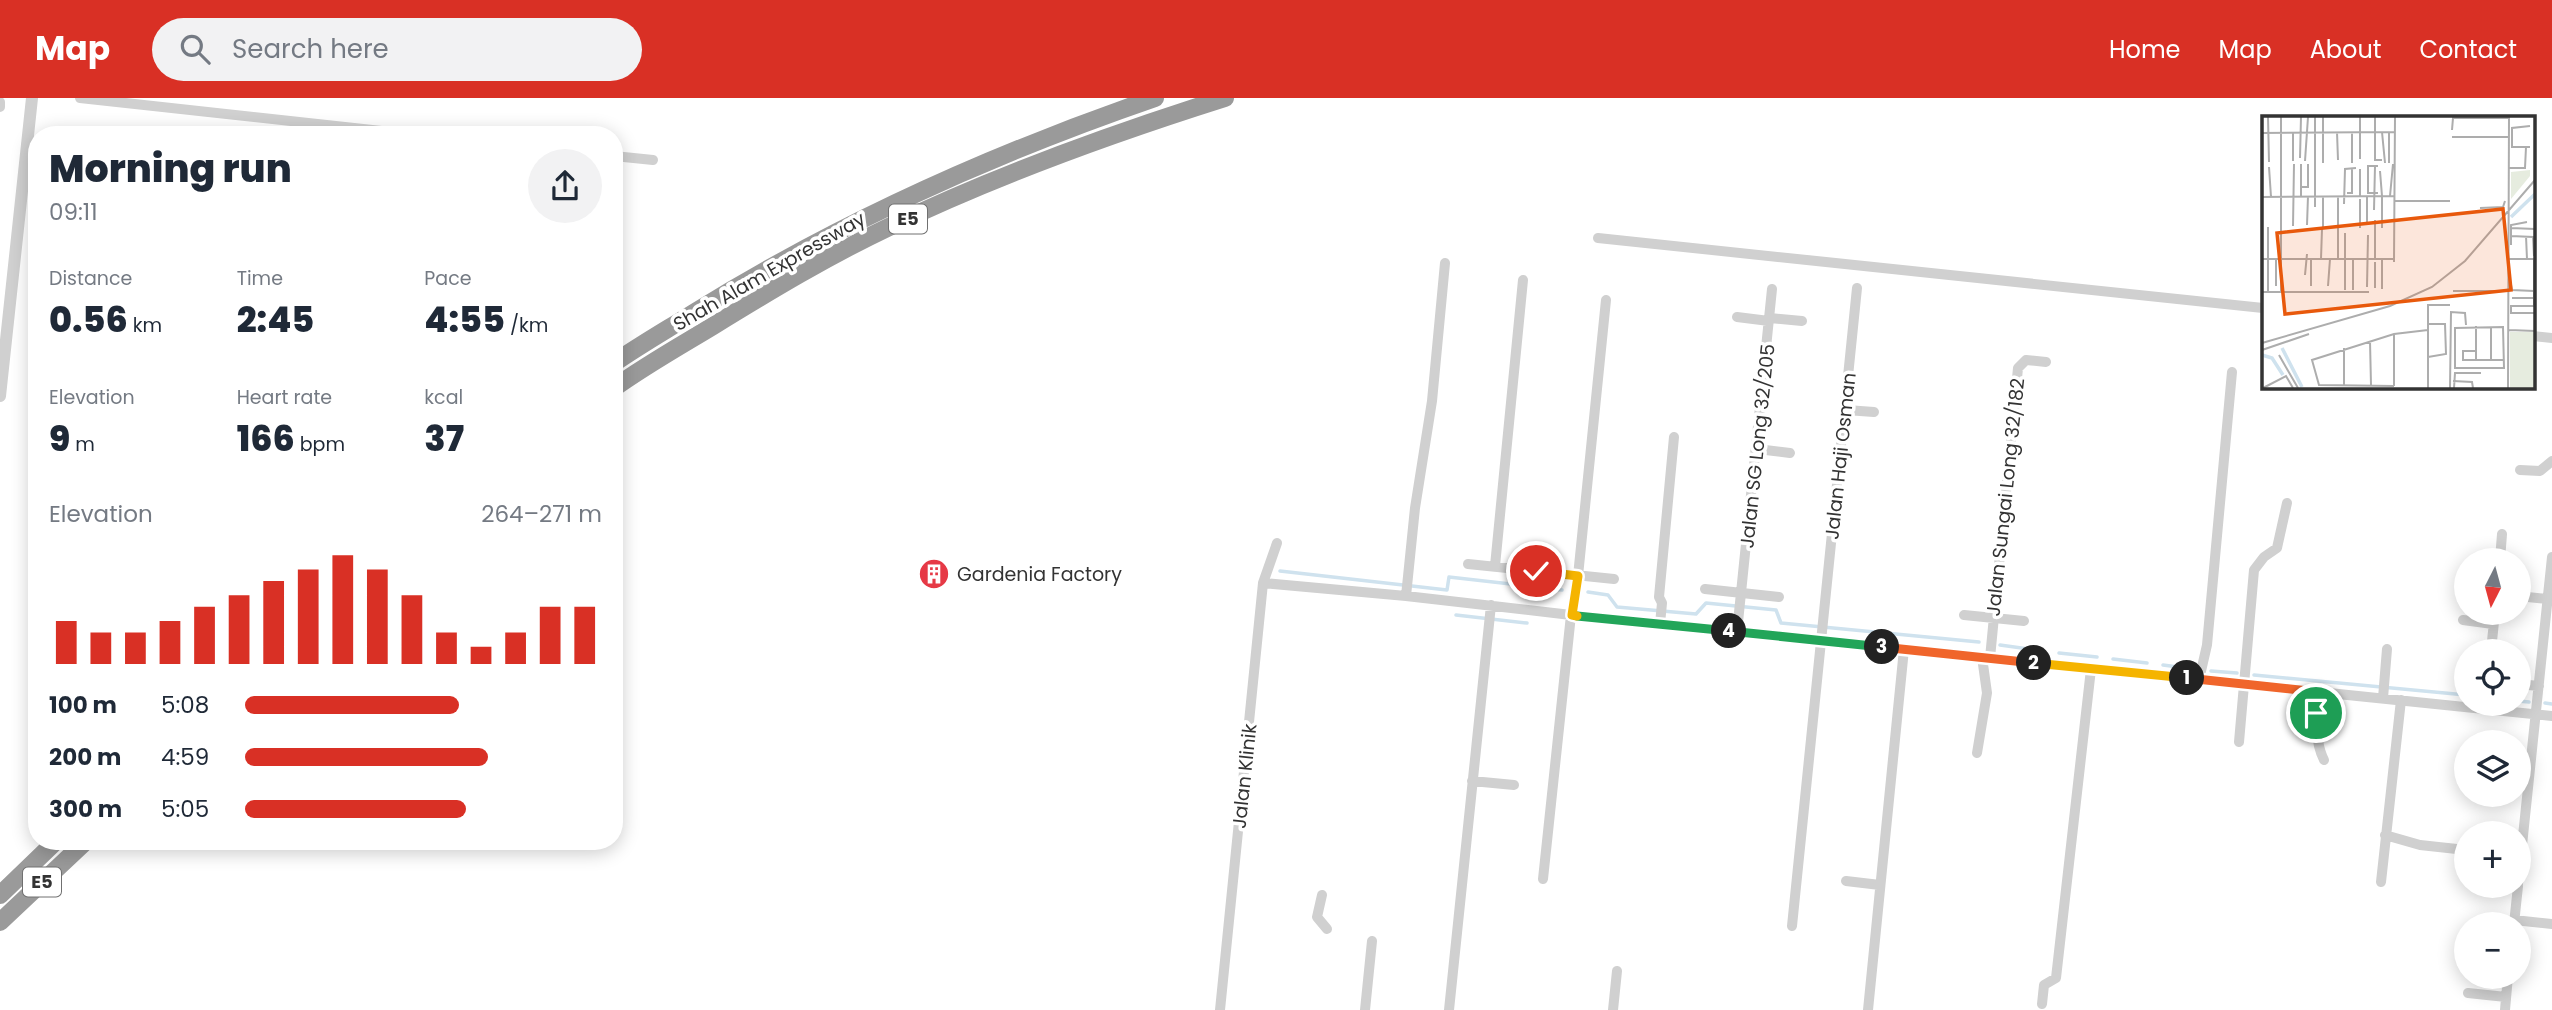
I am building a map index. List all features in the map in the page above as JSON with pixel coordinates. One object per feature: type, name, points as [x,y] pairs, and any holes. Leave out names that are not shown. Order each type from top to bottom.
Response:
[{"type":"highway","name":"Shah Alam Expressway","points":[[623,357],[737,286],[880,210],[1076,127],[1155,98]]},
{"type":"highway","name":"Shah Alam Expressway","points":[[623,382],[775,289],[889,227],[962,194],[1081,147],[1225,98]]},
{"type":"highway","name":"E5","points":[[0,895],[47,850]]},
{"type":"highway","name":"E5","points":[[0,922],[76,850]]},
{"type":"street","points":[[29,126],[32,98]]},
{"type":"street","points":[[80,98],[336,126]]},
{"type":"street","points":[[0,396],[28,135]]},
{"type":"street","points":[[623,157],[653,160]]},
{"type":"street","points":[[1598,238],[2262,308]]},
{"type":"street","points":[[1406,596],[1415,508],[1432,401],[1445,263]]},
{"type":"street","points":[[1495,566],[1524,280]]},
{"type":"street","name":"Jalan Haji Osman","points":[[1792,926],[1811,767],[1857,288]]},
{"type":"street","name":"Jalan SG Long 32/205","points":[[1737,632],[1772,289]]},
{"type":"street","points":[[1543,879],[1606,300]]},
{"type":"street","points":[[1737,317],[1802,321]]},
{"type":"street","points":[[2534,336],[2552,338]]},
{"type":"street","name":"Jalan Sungai Long 32/182","points":[[1977,753],[1987,693],[1986,658],[1993,618],[2018,368],[2025,360],[2046,362]]},
{"type":"street","points":[[2199,680],[2207,645],[2232,372]]},
{"type":"street","points":[[1846,410],[1874,412]]},
{"type":"street","points":[[1660,624],[1662,603],[1659,597],[1674,437]]},
{"type":"street","points":[[1757,449],[1790,453]]},
{"type":"street","points":[[2520,470],[2540,471],[2552,461]]},
{"type":"street","points":[[2239,742],[2254,569],[2264,557],[2277,548],[2287,503]]},
{"type":"street","points":[[2501,548],[2502,534]]},
{"type":"street","name":"Jalan Klinik","points":[[1220,1010],[1263,583],[1277,543]]},
{"type":"street","points":[[2524,821],[2552,557]]},
{"type":"street","points":[[1468,564],[1614,579]]},
{"type":"street","points":[[1263,583],[1406,596],[1490,613],[1572,615],[1737,632],[1822,633],[1904,649],[2318,692],[2383,691],[2401,700],[2454,704]]},
{"type":"street","points":[[1705,589],[1742,598],[1779,597]]},
{"type":"street","points":[[2531,597],[2548,599]]},
{"type":"street","points":[[1449,1010],[1490,613]]},
{"type":"street","points":[[1964,615],[2024,621]]},
{"type":"street","points":[[1868,1010],[1904,649]]},
{"type":"street","points":[[2383,691],[2387,649]]},
{"type":"street","points":[[2042,1004],[2044,985],[2056,978],[2091,669]]},
{"type":"street","points":[[2531,685],[2539,686]]},
{"type":"street","points":[[2318,692],[2316,713],[2319,749],[2324,760]]},
{"type":"street","points":[[2381,881],[2401,700]]},
{"type":"street","points":[[2531,713],[2552,716]]},
{"type":"street","points":[[1472,780],[1514,785]]},
{"type":"street","points":[[2385,835],[2420,845],[2454,849]]},
{"type":"street","points":[[1846,881],[1880,885]]},
{"type":"street","points":[[1322,895],[1317,917],[1326,929]]},
{"type":"street","points":[[2531,922],[2552,923]]},
{"type":"street","points":[[1364,1010],[1372,941]]},
{"type":"street","points":[[1613,1010],[1617,971]]},
{"type":"street","points":[[2505,1010],[2507,989]]},
{"type":"street","points":[[2468,993],[2506,997]]},
{"type":"waterway","points":[[1280,571],[1447,590],[1449,577],[1562,590]]},
{"type":"waterway","points":[[1588,592],[1608,595],[1617,607],[1696,614],[1706,603],[1776,610],[1781,623],[1979,642]]},
{"type":"waterway","points":[[1456,615],[1527,623]]},
{"type":"waterway","points":[[2000,645],[2042,651]]},
{"type":"waterway","points":[[2059,653],[2097,657]]},
{"type":"waterway","points":[[2113,659],[2147,663]]},
{"type":"waterway","points":[[2163,665],[2193,669]]},
{"type":"waterway","points":[[2211,671],[2237,673]]},
{"type":"waterway","points":[[2254,675],[2454,694]]},
{"type":"waterway","points":[[2545,703],[2552,704]]},
{"type":"place","name":"Gardenia Factory","points":[[934,574]]},
{"type":"route","points":[[1536,571],[1578,576],[1572,615],[2318,692],[2316,713]]}]
